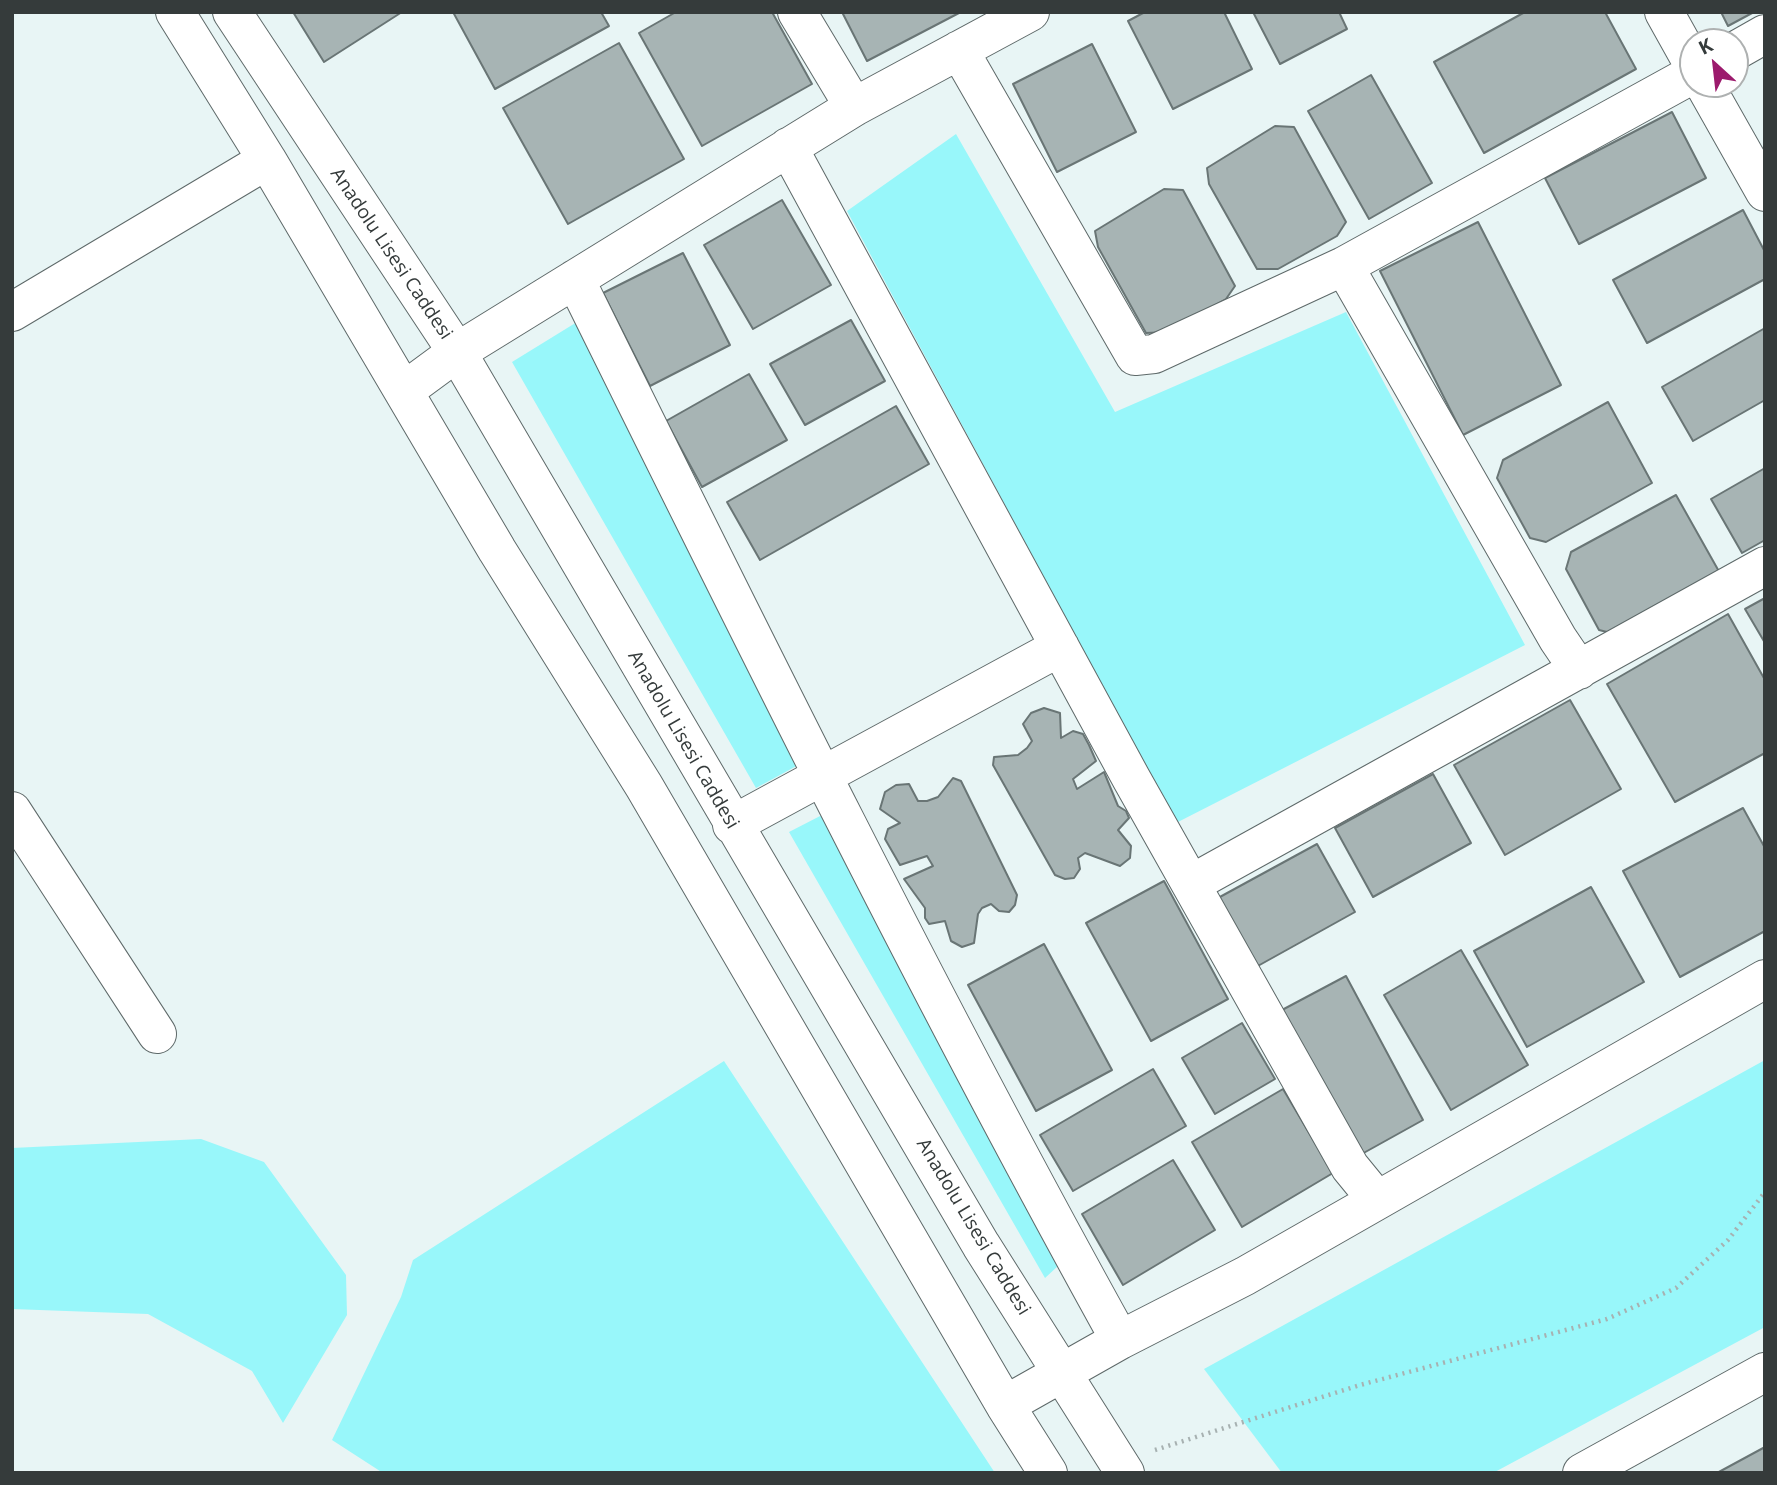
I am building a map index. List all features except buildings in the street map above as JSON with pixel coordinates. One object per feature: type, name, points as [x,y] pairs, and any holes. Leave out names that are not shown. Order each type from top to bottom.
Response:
[{"type":"street","points":[[175,12],[267,160],[497,550],[644,786],[1005,1405],[1048,1473]]},
{"type":"street","name":"Anadolu Lisesi Caddesi","points":[[232,12],[457,352],[732,825],[799,932],[981,1245],[1065,1373],[1122,1467]]},
{"type":"street","points":[[797,12],[854,107]]},
{"type":"street","points":[[404,391],[457,352],[854,107],[1030,12]]},
{"type":"street","points":[[1664,12],[1679,39]]},
{"type":"street","points":[[1749,43],[1765,34]]},
{"type":"street","points":[[959,50],[1135,356],[1154,354],[1345,266],[1679,82]]},
{"type":"street","points":[[1712,98],[1765,192]]},
{"type":"street","points":[[788,147],[1191,884],[1350,1167],[1377,1200]]},
{"type":"street","points":[[12,312],[267,160]]},
{"type":"street","points":[[1345,266],[1558,639],[1579,670]]},
{"type":"street","points":[[575,279],[1004,1131],[1120,1340]]},
{"type":"street","points":[[1191,884],[1765,566]]},
{"type":"street","points":[[732,825],[1060,647]]},
{"type":"street","points":[[12,811],[157,1034]]},
{"type":"street","points":[[1005,1405],[1120,1340],[1245,1276],[1765,979]]},
{"type":"street","points":[[1582,1473],[1765,1372]]},
{"type":"path","points":[[1122,1467],[1360,1385],[1607,1320],[1676,1287],[1728,1240],[1765,1192]]},
{"type":"shaded area","points":[[956,134],[1115,412],[1346,312],[1525,645],[1176,823],[847,211]]},
{"type":"shaded area","points":[[577,322],[802,763],[756,788],[512,362]]},
{"type":"shaded area","points":[[824,814],[1058,1266],[1045,1278],[789,832]]},
{"type":"shaded area","points":[[1765,1060],[1765,1327],[1493,1473],[1282,1473],[1204,1369]]},
{"type":"shaded area","points":[[724,1061],[995,1473],[383,1473],[332,1440],[401,1297],[413,1260]]},
{"type":"shaded area","points":[[201,1139],[264,1162],[346,1275],[347,1315],[283,1423],[252,1371],[148,1314],[12,1309],[12,1148]]}]
